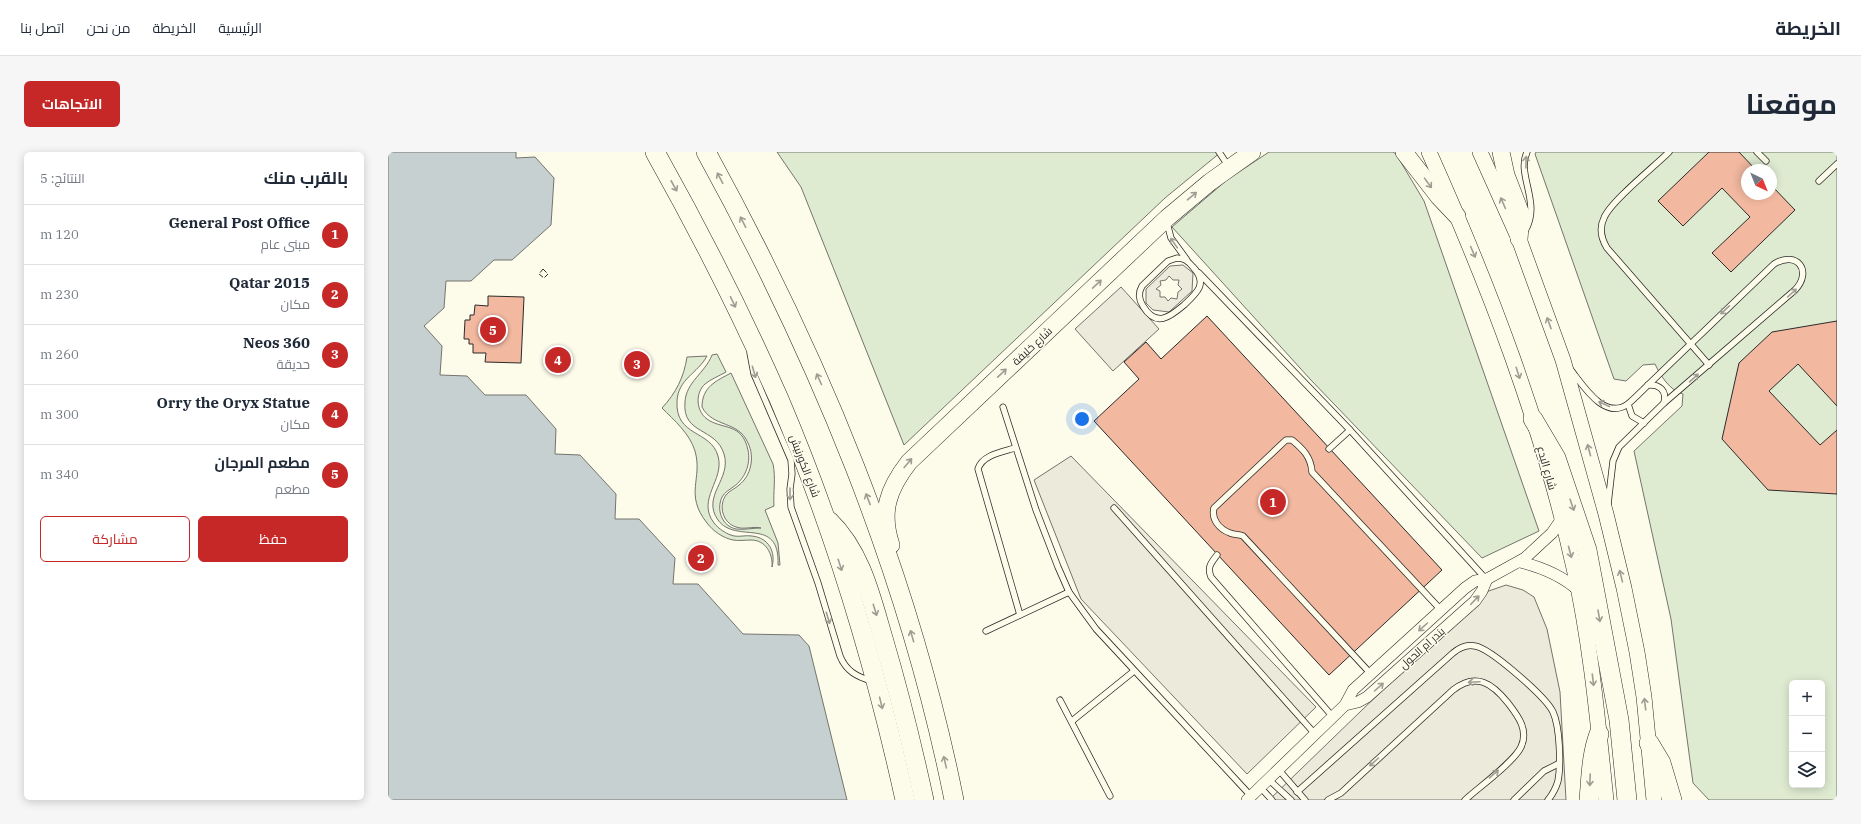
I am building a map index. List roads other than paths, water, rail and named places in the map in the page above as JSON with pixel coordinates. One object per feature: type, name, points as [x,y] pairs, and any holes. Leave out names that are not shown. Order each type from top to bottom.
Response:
[{"type":"highway","name":"شارع الكورنيش","points":[[655,152],[710,254],[749,333],[779,399],[824,516],[855,609],[876,682],[905,800]]},
{"type":"highway","points":[[706,152],[757,250],[824,391],[851,454],[896,579],[933,712],[954,800]]},
{"type":"highway","points":[[1533,419],[1556,458],[1587,550],[1619,720],[1627,800]]},
{"type":"highway","points":[[824,516],[835,527],[846,542],[855,556],[864,576],[895,678],[924,800]]},
{"type":"highway","points":[[1588,800],[1594,748],[1599,734]]},
{"type":"highway","points":[[1649,743],[1661,763],[1672,800]]},
{"type":"main road","name":"شارع خليفة","points":[[896,579],[896,559],[886,530],[886,510],[891,489],[902,471],[917,454],[1167,218],[1229,167],[1252,152]]},
{"type":"main road","points":[[1404,152],[1439,197],[1457,216]]},
{"type":"main road","name":"شارع البدع","points":[[1428,152],[1480,268],[1506,338],[1552,481],[1578,590],[1585,627],[1606,800]]},
{"type":"main road","points":[[1480,152],[1519,239],[1563,360],[1606,514],[1624,588],[1637,652],[1649,743],[1654,800]]},
{"type":"main road","points":[[1501,152],[1506,175],[1520,214],[1519,239]]},
{"type":"street","name":"بندر ام الحول","points":[[1249,798],[1345,706],[1354,690],[1470,584],[1480,579],[1487,579],[1520,562],[1542,544],[1561,520]]},
{"type":"street","points":[[1520,562],[1543,569],[1561,578],[1578,590]]},
{"type":"street","name":"بندر ام الحول","points":[[1345,706],[1358,702],[1367,697],[1475,600],[1482,591],[1487,579]]},
{"type":"lane","points":[[1219,152],[1229,167]]},
{"type":"lane","points":[[1519,239],[1530,221],[1532,210],[1524,162],[1528,152]]},
{"type":"lane","points":[[1669,152],[1606,212],[1601,226],[1601,234],[1607,248],[1689,344],[1709,365]]},
{"type":"lane","points":[[1757,152],[1766,161]]},
{"type":"lane","points":[[1819,181],[1837,164]]},
{"type":"lane","points":[[1167,218],[1167,229],[1170,238],[1190,263],[1350,430],[1487,579]]},
{"type":"lane","points":[[1190,263],[1181,258],[1173,259],[1142,286],[1139,295],[1145,309],[1151,315],[1159,319],[1171,316],[1197,293],[1200,284],[1199,273]]},
{"type":"lane","points":[[1563,360],[1598,402],[1610,407],[1622,407],[1628,404],[1774,264],[1783,259],[1792,259],[1800,265],[1804,274],[1802,283],[1664,403],[1623,442],[1615,453],[1606,514]]},
{"type":"lane","points":[[749,333],[754,374],[791,460],[792,474],[790,499],[793,514],[818,583],[840,656],[845,666],[853,673],[876,682]]},
{"type":"lane","points":[[1648,385],[1654,384],[1660,387],[1666,397],[1664,403]]},
{"type":"lane","points":[[1628,404],[1632,416],[1644,423]]},
{"type":"lane","points":[[1003,407],[1036,510],[1069,592],[1096,630],[1249,798]]},
{"type":"lane","points":[[1329,448],[1350,430]]},
{"type":"lane","points":[[1371,674],[1243,536],[1231,534],[1222,529],[1212,514],[1214,508],[1286,440],[1292,440],[1300,446],[1308,456],[1312,472],[1441,610]]},
{"type":"lane","points":[[1015,448],[986,458],[979,465],[978,469],[1020,615]]},
{"type":"lane","points":[[1114,508],[1315,734]]},
{"type":"lane","points":[[1217,555],[1208,571],[1211,577],[1333,717]]},
{"type":"lane","points":[[986,631],[1069,592]]},
{"type":"lane","points":[[1297,792],[1452,653],[1458,649],[1470,645],[1485,650],[1538,692],[1549,704],[1558,725],[1558,780],[1548,800]]},
{"type":"lane","points":[[1072,721],[1134,671]]},
{"type":"lane","points":[[1328,800],[1335,798],[1453,690],[1464,683],[1477,681],[1488,684],[1498,691],[1520,719],[1524,736],[1521,747],[1514,756],[1465,800]]},
{"type":"lane","points":[[1060,700],[1110,796]]},
{"type":"lane","points":[[1514,800],[1544,771],[1558,764]]},
{"type":"lane","points":[[1278,769],[1305,800]]},
{"type":"lane","points":[[1268,779],[1291,800]]},
{"type":"lane","points":[[1260,787],[1272,800]]},
{"type":"place","name":"مطعم المرجان","points":[[493,330]]},
{"type":"place","name":"Orry the Oryx Statue","points":[[558,360]]},
{"type":"place","name":"Neos 360","points":[[637,364]]},
{"type":"place","name":"General Post Office","points":[[1273,502]]},
{"type":"place","name":"Qatar 2015","points":[[701,558]]}]
